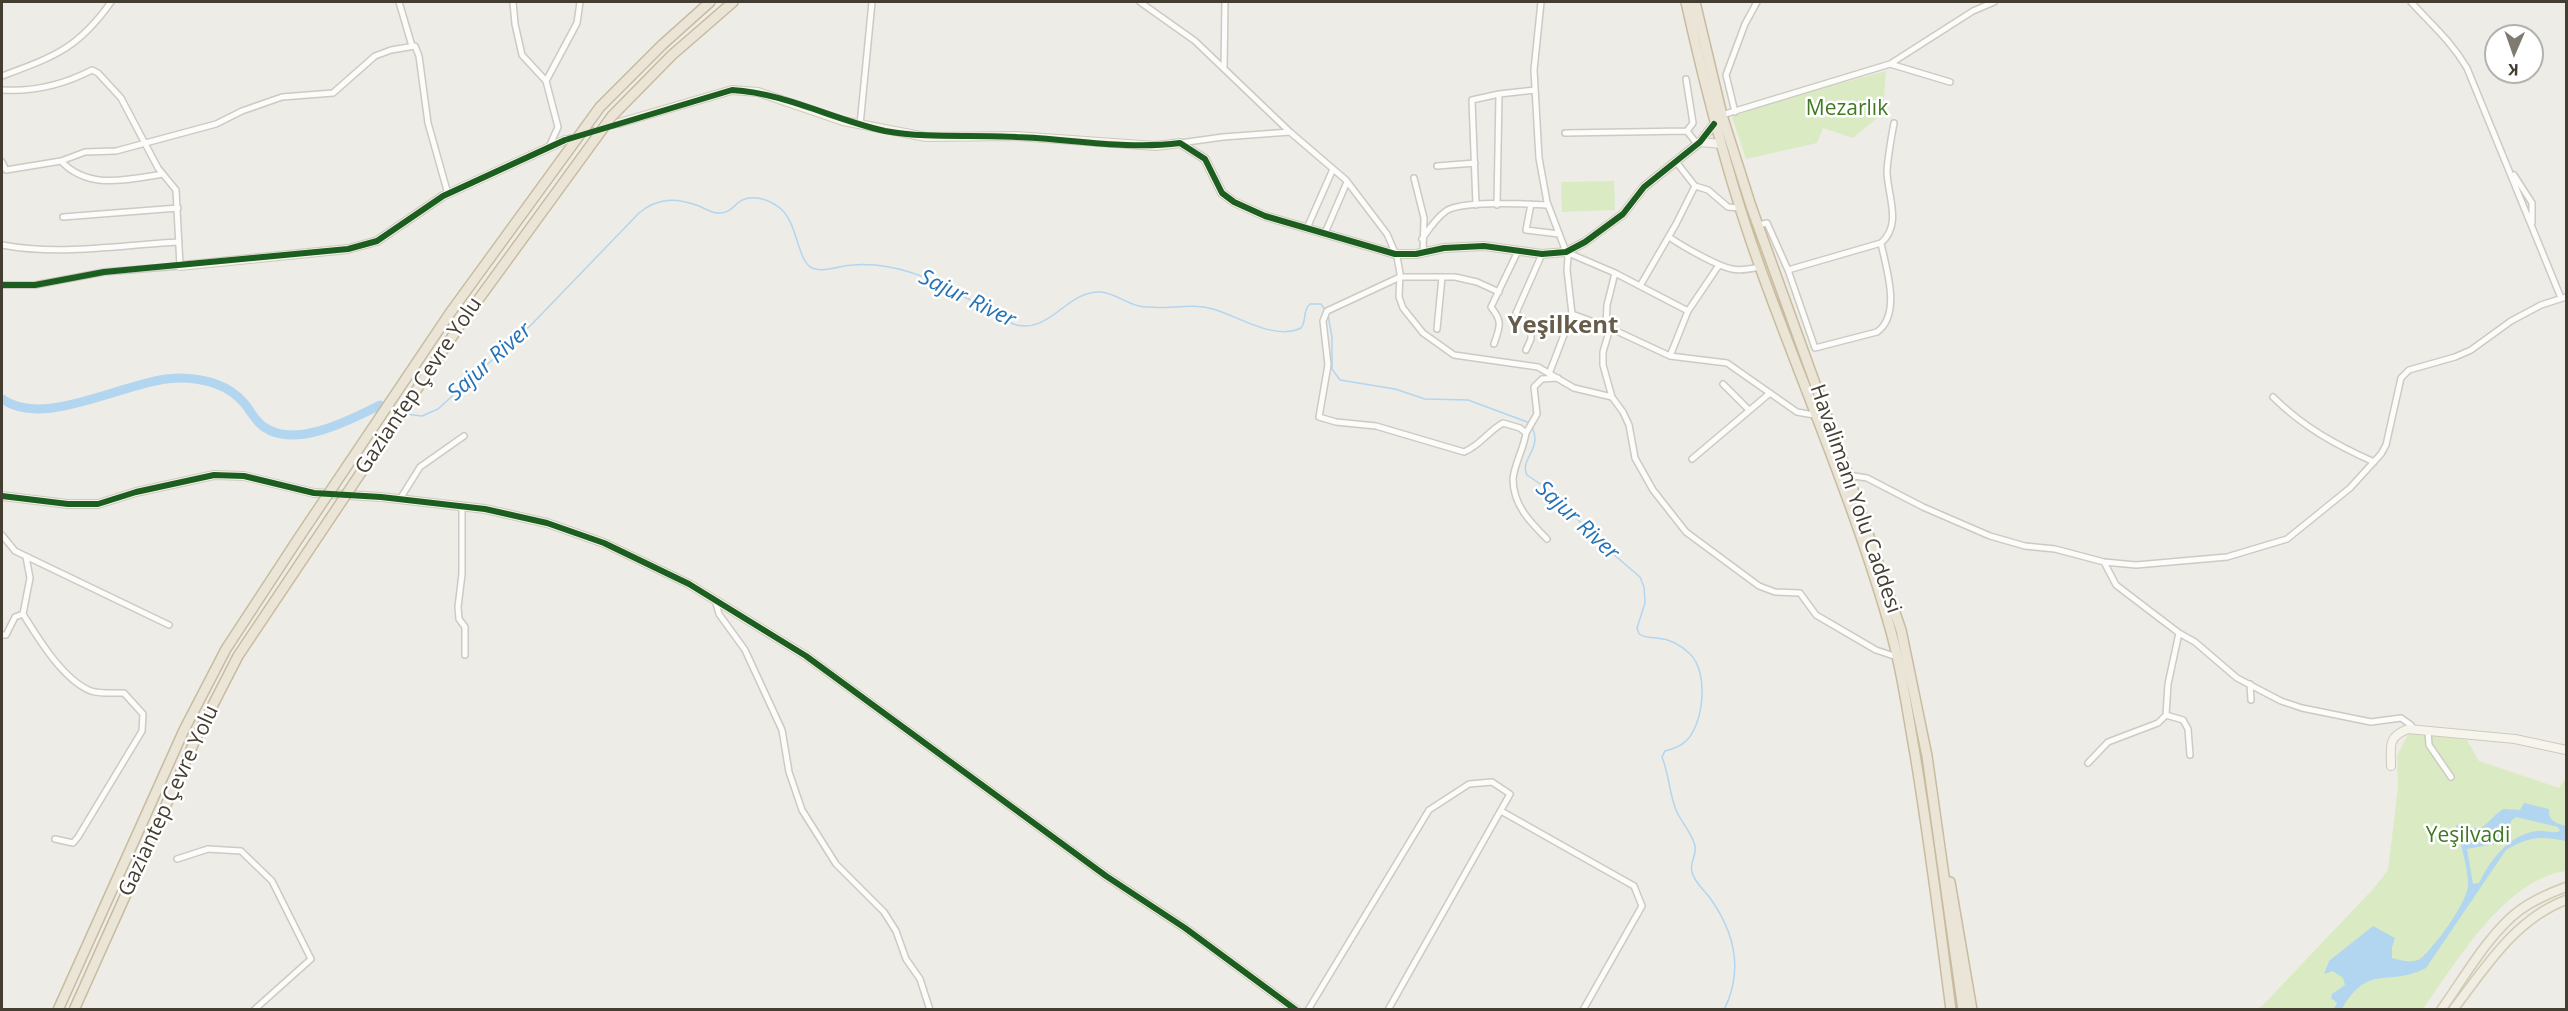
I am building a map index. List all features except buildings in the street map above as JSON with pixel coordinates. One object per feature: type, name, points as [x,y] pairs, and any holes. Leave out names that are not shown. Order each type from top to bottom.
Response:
[{"type":"highway","name":"Gaziantep Çevre Yolu","points":[[58,1010],[183,730],[226,649],[450,313],[600,107],[655,52],[710,2]]},
{"type":"highway","name":"Gaziantep Çevre Yolu","points":[[74,1010],[196,736],[238,656],[462,322],[612,116],[672,55],[733,2]]},
{"type":"highway","name":"Havalimanı Yolu Caddesi","points":[[1686,2],[1714,124],[1740,208],[1869,563],[1898,657],[1907,695],[1927,826],[1951,1010]]},
{"type":"highway","name":"Havalimanı Yolu Caddesi","points":[[1696,2],[1722,115],[1758,225],[1848,475],[1900,630],[1927,756],[1963,1010]]},
{"type":"highway","points":[[1942,850],[1954,897],[1972,1010]]},
{"type":"main road","points":[[2441,1010],[2494,936],[2518,911],[2542,896],[2566,887]]},
{"type":"main road","points":[[2453,1010],[2496,954],[2521,926],[2566,900]]},
{"type":"street","points":[[2,76],[51,58],[72,44],[98,21],[111,2]]},
{"type":"street","points":[[399,2],[412,46],[415,46],[419,56],[428,123],[448,194]]},
{"type":"street","points":[[513,2],[522,55],[546,81],[558,127],[549,147]]},
{"type":"street","points":[[546,81],[577,23],[580,2]]},
{"type":"street","points":[[860,125],[872,2]]},
{"type":"street","points":[[1140,2],[1195,41],[1290,132],[1347,182],[1386,234],[1395,254],[1400,277],[1399,297],[1403,308],[1423,333],[1454,355],[1538,368],[1574,388],[1612,397]]},
{"type":"street","points":[[1224,69],[1225,2]]},
{"type":"street","points":[[1541,2],[1534,70],[1539,158],[1548,205],[1566,252],[1572,314],[1549,374]]},
{"type":"street","points":[[1735,112],[1726,75],[1745,24],[1757,2]]},
{"type":"street","points":[[1722,115],[1838,81],[1873,67],[1890,64],[1973,12],[1994,2]]},
{"type":"street","points":[[1848,475],[1867,478],[1923,507],[1990,536],[2025,546],[2055,549],[2104,562],[2136,565],[2227,557],[2287,538],[2343,494],[2381,454],[2386,445],[2401,378],[2409,370],[2471,350],[2511,321],[2564,297],[2532,222],[2532,204],[2511,171],[2487,120],[2467,68],[2457,50],[2435,24],[2411,2]]},
{"type":"street","points":[[2,162],[6,170],[61,161],[85,152],[117,151],[216,124],[242,111],[282,97],[333,93],[375,56],[412,46]]},
{"type":"street","points":[[1890,64],[1950,82]]},
{"type":"street","points":[[2,90],[19,91],[59,85],[92,70],[98,73],[121,98],[163,174],[176,190],[180,266]]},
{"type":"street","points":[[1686,79],[1693,123],[1687,131]]},
{"type":"street","points":[[619,123],[732,90],[758,92],[860,125],[926,137],[1016,136],[1156,146],[1223,136],[1290,132]]},
{"type":"street","points":[[1476,205],[1472,100],[1535,90]]},
{"type":"street","points":[[1497,205],[1499,94]]},
{"type":"street","points":[[1788,270],[1881,243],[1887,238],[1893,225],[1887,167],[1894,123]]},
{"type":"street","points":[[1180,142],[1205,159],[1222,193],[1234,202],[1265,216],[1395,254],[1484,246],[1542,254],[1566,252],[1586,242],[1623,214],[1644,188],[1699,143],[1714,124]]},
{"type":"street","points":[[1565,133],[1687,131],[1699,143],[1721,144]]},
{"type":"street","points":[[2,285],[35,285],[104,272],[348,249],[377,241],[448,194],[565,140]]},
{"type":"street","points":[[61,161],[77,176],[95,182],[163,174]]},
{"type":"street","points":[[1437,166],[1475,163]]},
{"type":"street","points":[[1677,163],[1695,186],[1708,190],[1728,207],[1740,208]]},
{"type":"street","points":[[1307,228],[1333,169]]},
{"type":"street","points":[[1414,178],[1424,218],[1423,253]]},
{"type":"street","points":[[1325,233],[1347,182]]},
{"type":"street","points":[[1640,286],[1695,186]]},
{"type":"street","points":[[1531,204],[1526,230],[1559,234]]},
{"type":"street","points":[[1422,239],[1431,225],[1448,210],[1476,205],[1548,205]]},
{"type":"street","points":[[63,217],[178,208]]},
{"type":"street","points":[[1758,225],[1767,223],[1788,270],[1815,348],[1877,332],[1884,327],[1890,310],[1890,296],[1881,243]]},
{"type":"street","points":[[1669,237],[1719,265],[1737,270],[1760,267]]},
{"type":"street","points":[[2,245],[25,249],[88,249],[179,242]]},
{"type":"street","points":[[1494,344],[1500,322],[1498,315],[1491,307],[1518,251]]},
{"type":"street","points":[[1566,252],[1615,273],[1688,312]]},
{"type":"street","points":[[1526,350],[1531,339],[1531,328],[1516,313],[1542,254]]},
{"type":"street","points":[[1670,356],[1688,312],[1719,265]]},
{"type":"street","points":[[1610,328],[1606,324],[1606,312],[1615,273]]},
{"type":"street","points":[[1499,292],[1477,282],[1442,277],[1400,277],[1325,314],[1328,365],[1319,417],[1336,422],[1376,426],[1464,452],[1477,446],[1493,429],[1503,423],[1527,432]]},
{"type":"street","points":[[1437,329],[1442,277]]},
{"type":"street","points":[[1572,314],[1610,328],[1670,356],[1727,363],[1797,412],[1814,415]]},
{"type":"street","points":[[1610,328],[1602,359],[1612,397],[1623,412],[1632,432],[1631,441],[1635,458],[1653,490],[1686,532],[1759,586],[1775,592],[1800,593],[1816,615],[1876,650],[1898,657]]},
{"type":"street","points":[[1546,539],[1523,516],[1513,478],[1527,432],[1537,414],[1534,387],[1542,379],[1558,378]]},
{"type":"street","points":[[1723,384],[1749,410]]},
{"type":"street","points":[[1692,459],[1770,393]]},
{"type":"street","points":[[2274,397],[2305,426],[2338,446],[2373,462]]},
{"type":"street","points":[[400,499],[420,467],[464,436]]},
{"type":"street","points":[[2,496],[68,504],[98,504],[136,492],[214,475],[244,476],[314,493],[462,506],[547,523],[604,543],[680,579],[806,656],[1106,876],[1185,928],[1296,1010]]},
{"type":"street","points":[[462,506],[462,574],[459,619],[465,627],[465,655]]},
{"type":"street","points":[[2,535],[15,551],[26,557],[169,625]]},
{"type":"street","points":[[26,557],[30,578],[23,614],[62,669],[91,691],[124,693],[143,714],[142,731],[78,837],[73,843],[55,839]]},
{"type":"street","points":[[2104,562],[2116,585],[2194,642],[2237,678],[2302,708],[2371,722],[2392,717],[2401,718],[2413,729]]},
{"type":"street","points":[[715,600],[719,614],[746,650],[783,730],[789,772],[802,810],[836,864],[884,912],[896,931],[906,959],[920,979],[930,1010]]},
{"type":"street","points":[[2,636],[6,635],[15,617],[23,614]]},
{"type":"street","points":[[2088,763],[2108,742],[2158,723],[2166,715],[2168,684],[2179,633]]},
{"type":"street","points":[[2250,684],[2251,700]]},
{"type":"street","points":[[2166,715],[2183,720],[2188,729],[2190,755]]},
{"type":"street","points":[[2391,766],[2392,740],[2396,734],[2408,729],[2515,739],[2566,750]]},
{"type":"street","points":[[2428,731],[2429,745],[2451,777]]},
{"type":"street","points":[[1308,1010],[1429,810],[1469,784],[1492,782],[1510,794],[1388,1010]]},
{"type":"street","points":[[1501,811],[1634,886],[1642,906],[1583,1010]]},
{"type":"street","points":[[177,859],[208,849],[241,851],[272,881],[311,959],[254,1010]]},
{"type":"green space","name":"Mezarlık","points":[[1886,71],[1883,113],[1853,138],[1823,128],[1817,143],[1746,159],[1732,117],[1779,100]]},
{"type":"green space","points":[[1614,181],[1615,210],[1562,212],[1561,182]]},
{"type":"green space","name":"Yeşilvadi","points":[[2409,732],[2467,740],[2479,761],[2559,788],[2566,777],[2566,871],[2544,877],[2523,889],[2503,906],[2467,947],[2423,1009],[2256,1010],[2373,889],[2388,870],[2398,787],[2397,756]]},
{"type":"water","points":[[2524,803],[2549,809],[2551,819],[2566,826],[2566,841],[2535,838],[2506,850],[2426,968],[2412,974],[2370,981],[2352,995],[2342,1009],[2334,1009],[2337,1003],[2331,998],[2332,994],[2345,985],[2343,978],[2333,971],[2324,974],[2329,961],[2373,926],[2395,938],[2392,958],[2410,961],[2420,959],[2426,954],[2449,925],[2462,902],[2468,885],[2456,825],[2479,828],[2487,824],[2503,809],[2520,810]],"holes":[[[2516,817],[2558,827],[2560,831],[2537,831],[2518,837],[2495,857],[2479,883],[2473,884],[2467,849],[2499,843]]]},
{"type":"waterway","name":"Sajur River","points":[[405,414],[422,416],[438,409],[532,324],[639,213],[653,204],[668,200],[691,203],[717,213],[728,211],[744,199],[767,200],[787,216],[803,258],[812,268],[822,270],[848,265],[866,265],[906,271],[938,283],[1013,324],[1026,326],[1037,324],[1078,298],[1089,293],[1101,292],[1139,306],[1158,308],[1195,306],[1213,309],[1256,326],[1279,332],[1301,328],[1310,304],[1321,304],[1326,311]]},
{"type":"waterway","name":"Sajur River","points":[[1328,315],[1332,337],[1332,369],[1340,380],[1395,389],[1425,399],[1468,400],[1530,423]]},
{"type":"waterway","name":"Sajur River","points":[[2,399],[20,407],[40,409],[63,406],[158,380],[196,379],[222,386],[237,396],[264,427],[277,433],[291,435],[322,430],[380,405]]},
{"type":"waterway","name":"Sajur River","points":[[1532,427],[1535,442],[1526,464],[1527,475],[1552,492],[1597,540],[1640,577],[1644,587],[1645,603],[1637,628],[1639,634],[1679,645],[1690,654],[1700,673],[1702,698],[1697,723],[1686,741],[1665,751],[1662,757],[1676,810],[1695,846],[1691,866],[1693,876],[1719,911],[1731,938],[1735,966],[1734,981],[1724,1010]]},
{"type":"tunnel","points":[[565,140],[619,123]]},
{"type":"cycle path","points":[[2,285],[35,285],[104,272],[348,249],[377,241],[443,196],[565,140],[732,90],[771,96],[866,126],[901,133],[934,136],[1017,137],[1119,145],[1180,143],[1205,159],[1222,193],[1234,202],[1265,216],[1395,254],[1416,254],[1444,248],[1484,246],[1542,254],[1566,252],[1585,242],[1623,214],[1644,187],[1700,142],[1714,124]]},
{"type":"cycle path","points":[[2,496],[68,504],[98,504],[136,492],[214,475],[244,476],[314,493],[381,497],[485,509],[547,523],[604,543],[689,584],[806,656],[1106,876],[1185,928],[1296,1010]]},
{"type":"district","name":"Yeşilkent","points":[[1563,326]]}]
